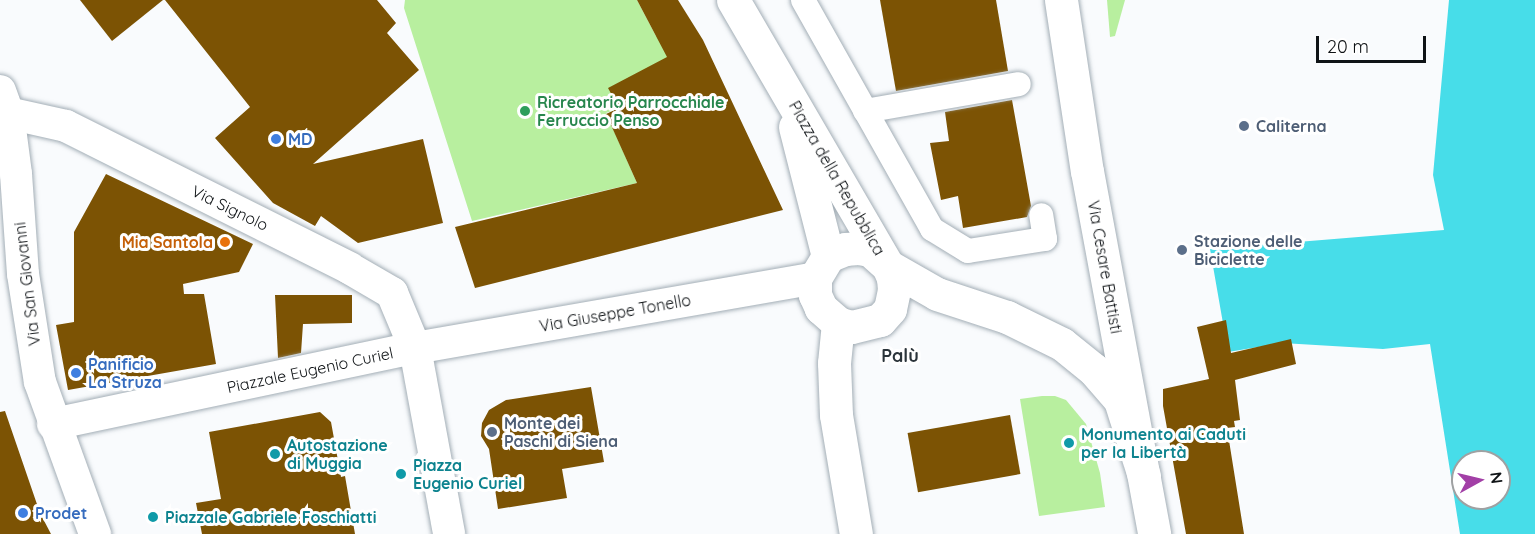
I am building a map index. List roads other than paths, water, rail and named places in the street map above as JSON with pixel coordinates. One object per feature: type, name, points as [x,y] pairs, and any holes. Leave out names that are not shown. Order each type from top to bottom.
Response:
[{"type":"main road","name":"Piazza della Repubblica","points":[[734,0],[888,266]]},
{"type":"main road","name":"Via Cesare Battisti","points":[[1061,0],[1087,171],[1154,534]]},
{"type":"main road","name":"Piazza della Repubblica","points":[[786,90],[822,267]]},
{"type":"main road","points":[[888,266],[894,290],[890,309],[880,320],[851,327],[838,323],[821,308],[815,295],[822,267],[845,249],[858,248],[870,250],[888,266],[937,294],[1007,317],[1062,344],[1093,369],[1120,400],[1144,476]]},
{"type":"main road","points":[[838,323],[834,363],[836,415],[856,534]]},
{"type":"street","points":[[803,0],[932,229],[968,251],[1045,239],[1041,215]]},
{"type":"street","points":[[865,111],[1019,84]]},
{"type":"street","name":"Via Signolo","points":[[5,124],[66,126],[349,268],[392,293],[415,348]]},
{"type":"street","name":"Via San Giovanni","points":[[5,124],[23,274],[40,382],[53,424]]},
{"type":"street","name":"Via Giuseppe Tonello","points":[[415,348],[822,267]]},
{"type":"street","name":"Piazzale Eugenio Curiel","points":[[53,424],[415,348],[448,534]]},
{"type":"street","points":[[53,424],[95,534]]},
{"type":"water","points":[[1449,0],[1535,0],[1535,534],[1460,534],[1456,510],[1511,510],[1511,450],[1451,450],[1451,477],[1430,344],[1383,349],[1282,343],[1228,352],[1210,249],[1444,230],[1433,175]]},
{"type":"place","name":"Ricreatorio Parrocchiale Ferruccio Penso","points":[[525,111]]},
{"type":"place","name":"Caliterna","points":[[1244,126]]},
{"type":"place","name":"MD","points":[[276,139]]},
{"type":"place","name":"Mia Santola","points":[[225,242]]},
{"type":"place","name":"Stazione delle Biciclette","points":[[1182,250]]},
{"type":"place","name":"Panificio La Struza","points":[[76,373]]},
{"type":"place","name":"Monte dei Paschi di Siena","points":[[492,432]]},
{"type":"place","name":"Monumento ai Caduti per la Libertà","points":[[1069,443]]},
{"type":"place","name":"Autostazione di Muggia","points":[[275,454]]},
{"type":"place","name":"Piazza Eugenio Curiel","points":[[401,474]]},
{"type":"place","name":"Prodet","points":[[23,513]]},
{"type":"place","name":"Piazzale Gabriele Foschiatti","points":[[153,517]]},
{"type":"district","name":"Palù","points":[[900,356]]}]
